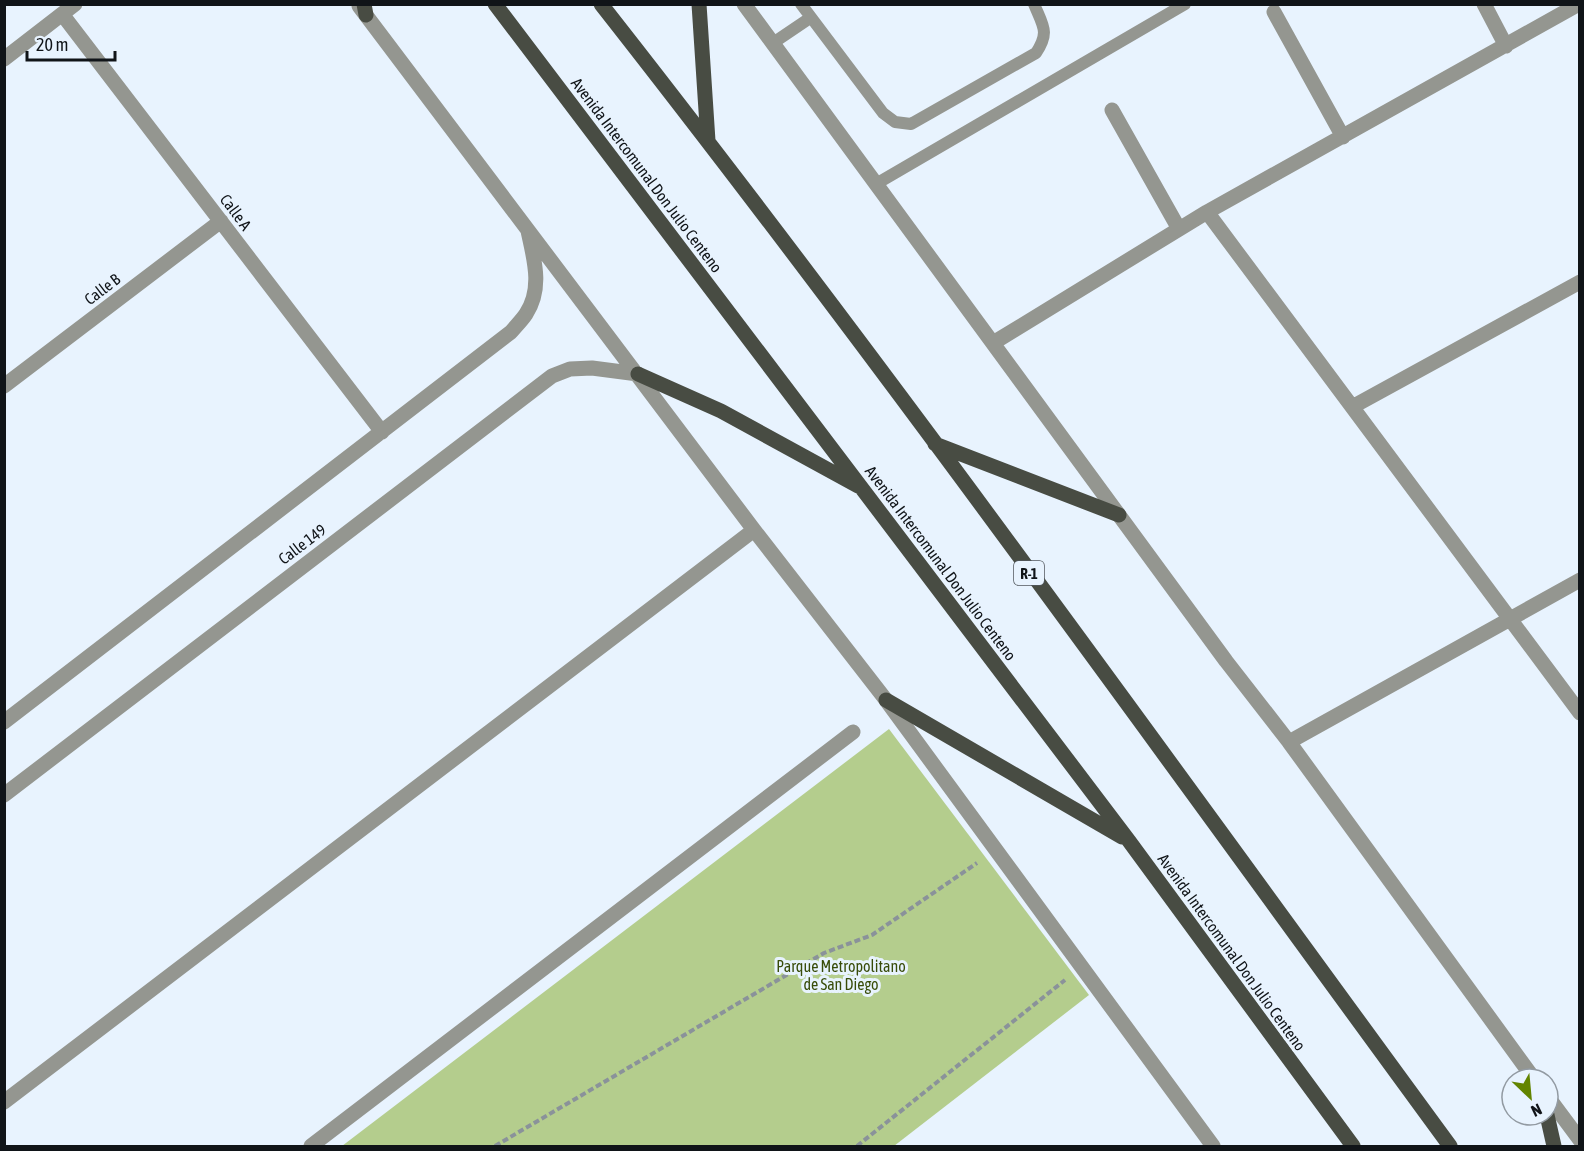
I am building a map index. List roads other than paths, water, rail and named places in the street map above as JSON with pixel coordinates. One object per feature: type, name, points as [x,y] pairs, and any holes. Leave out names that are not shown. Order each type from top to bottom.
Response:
[{"type":"main road","name":"Avenida Intercomunal Don Julio Centeno","points":[[495,4],[1129,841],[1353,1146]]},
{"type":"main road","name":"R-1","points":[[601,4],[708,141],[934,444],[1450,1146]]},
{"type":"main road","points":[[699,4],[708,141]]},
{"type":"main road","points":[[638,374],[721,411],[863,489]]},
{"type":"main road","points":[[934,444],[1119,515]]},
{"type":"main road","points":[[886,700],[1129,841]]},
{"type":"main road","points":[[1550,1127],[1554,1146]]},
{"type":"street","points":[[4,59],[75,4]]},
{"type":"street","points":[[744,4],[1226,661],[1289,742],[1525,1067]]},
{"type":"street","points":[[1484,4],[1506,46]]},
{"type":"street","points":[[993,343],[1207,212],[1579,4]]},
{"type":"street","points":[[363,8],[754,530],[886,700],[1213,1146]]},
{"type":"street","points":[[1274,12],[1343,137]]},
{"type":"street","name":"Calle A","points":[[62,14],[382,432]]},
{"type":"street","points":[[1112,110],[1179,229]]},
{"type":"street","points":[[1207,212],[1580,713]]},
{"type":"street","name":"Calle B","points":[[4,386],[221,221]]},
{"type":"street","points":[[4,722],[511,332],[527,314],[537,290],[528,228]]},
{"type":"street","points":[[1352,407],[1580,282]]},
{"type":"street","name":"Calle 149","points":[[4,795],[552,376],[570,369],[592,368],[638,374]]},
{"type":"street","points":[[4,1102],[754,530]]},
{"type":"street","points":[[1289,742],[1580,580]]},
{"type":"street","points":[[311,1146],[853,732]]},
{"type":"street","points":[[1560,1113],[1580,1140]]},
{"type":"lane","points":[[801,4],[883,113],[895,122],[911,124],[1036,53],[1044,40],[1045,30],[1034,4]]},
{"type":"lane","points":[[876,184],[1185,4]]},
{"type":"lane","points":[[772,43],[810,18]]},
{"type":"park label","name":"Parque Metropolitano de San Diego","points":[[841,975]]}]
